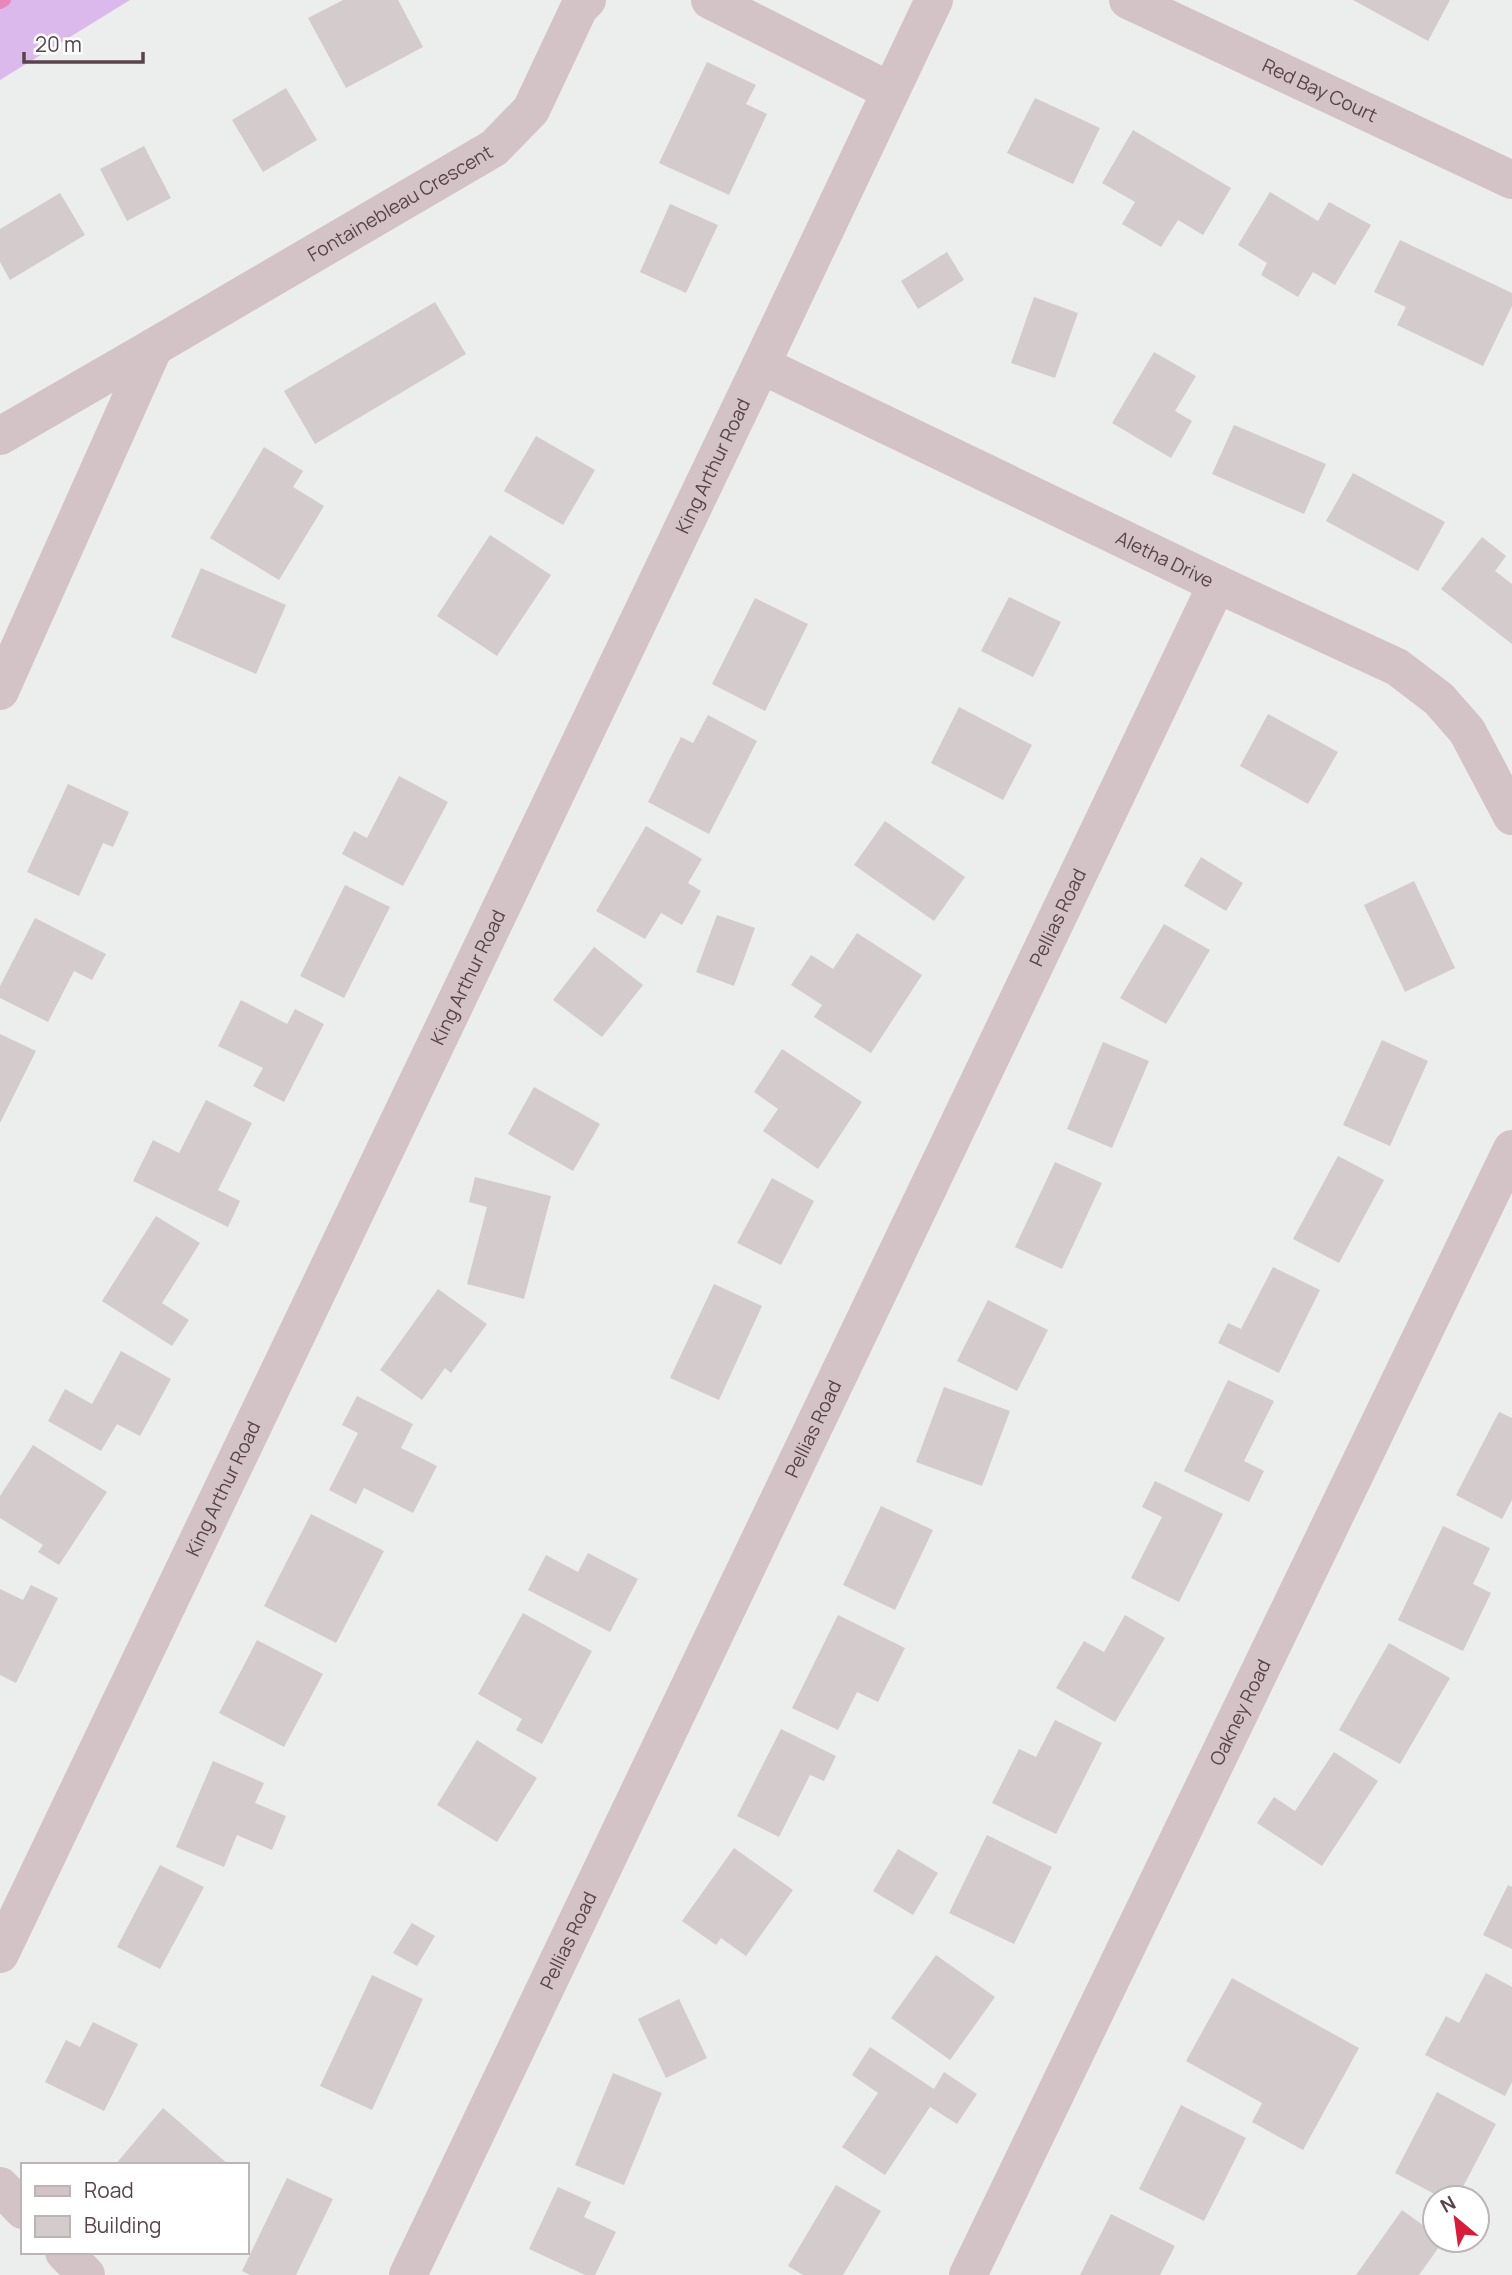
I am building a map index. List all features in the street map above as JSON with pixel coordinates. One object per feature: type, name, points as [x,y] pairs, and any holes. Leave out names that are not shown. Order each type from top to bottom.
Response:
[{"type":"street","name":"Fontainebleau Crescent","points":[[0,436],[494,148],[531,110],[579,8],[587,0]]},
{"type":"street","points":[[710,0],[890,92]]},
{"type":"street","name":"King Arthur Road","points":[[0,1954],[934,0]]},
{"type":"street","name":"Red Bay Court","points":[[1128,0],[1512,180]]},
{"type":"street","points":[[0,691],[154,347]]},
{"type":"street","name":"Aletha Drive","points":[[761,365],[1217,584],[1397,667],[1440,699],[1467,731],[1512,816]]},
{"type":"street","name":"Pellias Road","points":[[408,2275],[1217,584]]},
{"type":"street","name":"Oakney Road","points":[[968,2275],[1512,1149]]},
{"type":"street","points":[[0,2186],[21,2208]]},
{"type":"street","points":[[66,2254],[86,2275]]},
{"type":"shaded area","points":[[0,0],[130,0],[0,80]]},
{"type":"building","points":[[343,0],[398,0],[423,47],[346,88],[308,18]]},
{"type":"building","points":[[1353,0],[1450,0],[1428,41]]},
{"type":"building","points":[[707,62],[756,85],[746,104],[767,114],[729,195],[659,163]]},
{"type":"building","points":[[286,88],[317,140],[263,172],[232,120]]},
{"type":"building","points":[[1035,98],[1100,128],[1073,184],[1007,153]]},
{"type":"building","points":[[1133,130],[1231,188],[1203,235],[1178,220],[1161,247],[1122,224],[1135,202],[1102,183]]},
{"type":"building","points":[[144,146],[171,198],[127,221],[100,169]]},
{"type":"building","points":[[1270,192],[1318,221],[1329,202],[1371,225],[1335,285],[1313,272],[1298,297],[1261,275],[1267,263],[1238,245]]},
{"type":"building","points":[[60,193],[85,235],[10,280],[0,262],[0,229]]},
{"type":"building","points":[[670,204],[718,225],[686,293],[640,272]]},
{"type":"building","points":[[1400,240],[1512,293],[1512,306],[1483,366],[1397,325],[1406,307],[1374,292]]},
{"type":"building","points":[[947,252],[964,280],[918,309],[901,281]]},
{"type":"building","points":[[1034,297],[1078,313],[1055,378],[1011,363]]},
{"type":"building","points":[[435,302],[466,354],[315,444],[284,391]]},
{"type":"building","points":[[1154,352],[1196,376],[1175,411],[1192,421],[1171,458],[1112,423]]},
{"type":"building","points":[[1234,425],[1326,464],[1304,514],[1212,474]]},
{"type":"building","points":[[536,436],[595,470],[563,525],[504,491]]},
{"type":"building","points":[[264,447],[303,471],[293,487],[324,506],[279,580],[210,538]]},
{"type":"building","points":[[1353,473],[1445,522],[1418,571],[1326,521]]},
{"type":"building","points":[[490,535],[551,575],[497,656],[437,616]]},
{"type":"building","points":[[1482,537],[1506,556],[1495,571],[1512,584],[1512,644],[1441,589]]},
{"type":"building","points":[[201,568],[286,605],[256,674],[171,637]]},
{"type":"building","points":[[1009,597],[1061,622],[1033,677],[981,651]]},
{"type":"building","points":[[755,598],[808,624],[765,711],[712,684]]},
{"type":"building","points":[[959,707],[1032,745],[1003,800],[931,763]]},
{"type":"building","points":[[1268,714],[1338,752],[1308,804],[1240,766]]},
{"type":"building","points":[[708,715],[757,741],[709,834],[648,802],[681,737],[693,743]]},
{"type":"building","points":[[399,776],[448,802],[403,886],[342,854],[354,831],[367,838]]},
{"type":"building","points":[[68,784],[129,812],[113,847],[103,843],[79,896],[27,872]]},
{"type":"building","points":[[885,821],[965,877],[934,921],[854,865]]},
{"type":"building","points":[[646,826],[702,859],[688,883],[701,891],[682,925],[661,913],[645,939],[596,911]]},
{"type":"building","points":[[1201,857],[1243,883],[1226,911],[1184,886]]},
{"type":"building","points":[[1414,881],[1455,968],[1405,992],[1364,905]]},
{"type":"building","points":[[345,885],[390,907],[344,998],[300,976]]},
{"type":"building","points":[[717,915],[755,928],[734,986],[696,972]]},
{"type":"building","points":[[35,918],[106,954],[92,980],[74,971],[48,1022],[0,998],[0,986]]},
{"type":"building","points":[[1164,924],[1210,950],[1166,1024],[1120,998]]},
{"type":"building","points":[[857,933],[922,975],[871,1053],[814,1017],[822,1005],[791,985],[811,955],[833,969]]},
{"type":"building","points":[[594,947],[643,985],[602,1037],[553,1000]]},
{"type":"building","points":[[241,1000],[287,1024],[295,1009],[324,1024],[284,1102],[253,1086],[263,1068],[218,1046]]},
{"type":"building","points":[[0,1034],[36,1051],[0,1123]]},
{"type":"building","points":[[1382,1040],[1428,1061],[1390,1146],[1343,1125]]},
{"type":"building","points":[[1103,1042],[1149,1061],[1112,1148],[1067,1129]]},
{"type":"building","points":[[782,1049],[862,1102],[818,1169],[763,1131],[778,1109],[754,1092]]},
{"type":"building","points":[[534,1087],[600,1124],[573,1171],[508,1134]]},
{"type":"building","points":[[206,1100],[252,1123],[218,1190],[240,1201],[228,1227],[133,1181],[153,1140],[179,1153]]},
{"type":"building","points":[[1338,1156],[1384,1180],[1339,1263],[1293,1239]]},
{"type":"building","points":[[1055,1162],[1102,1183],[1062,1269],[1015,1247]]},
{"type":"building","points":[[475,1177],[551,1196],[524,1299],[467,1284],[487,1207],[469,1202]]},
{"type":"building","points":[[772,1178],[814,1201],[781,1265],[737,1243]]},
{"type":"building","points":[[156,1216],[200,1243],[162,1303],[189,1320],[172,1346],[102,1301]]},
{"type":"building","points":[[1273,1267],[1320,1290],[1279,1373],[1218,1343],[1228,1323],[1241,1329]]},
{"type":"building","points":[[714,1284],[762,1306],[719,1400],[670,1378]]},
{"type":"building","points":[[438,1289],[487,1324],[451,1373],[445,1368],[422,1400],[380,1370]]},
{"type":"building","points":[[988,1300],[1048,1330],[1017,1391],[957,1361]]},
{"type":"building","points":[[121,1351],[171,1379],[140,1436],[117,1424],[101,1451],[48,1421],[65,1389],[92,1404]]},
{"type":"building","points":[[1228,1380],[1274,1401],[1244,1461],[1264,1471],[1249,1502],[1184,1471]]},
{"type":"building","points":[[944,1387],[1010,1411],[982,1486],[916,1462]]},
{"type":"building","points":[[357,1396],[413,1424],[401,1448],[437,1466],[413,1513],[364,1488],[356,1504],[329,1490],[358,1433],[342,1425]]},
{"type":"building","points":[[1499,1412],[1512,1418],[1512,1500],[1502,1519],[1456,1495]]},
{"type":"building","points":[[33,1445],[107,1492],[59,1565],[38,1552],[43,1545],[0,1518],[0,1496]]},
{"type":"building","points":[[1155,1481],[1223,1514],[1179,1602],[1131,1578],[1162,1517],[1142,1507]]},
{"type":"building","points":[[881,1506],[933,1530],[895,1610],[843,1585]]},
{"type":"building","points":[[311,1514],[384,1551],[336,1643],[264,1606]]},
{"type":"building","points":[[1443,1526],[1490,1548],[1473,1584],[1491,1593],[1463,1651],[1398,1620]]},
{"type":"building","points":[[588,1553],[638,1579],[610,1632],[528,1590],[546,1555],[578,1572]]},
{"type":"building","points":[[31,1585],[58,1598],[16,1683],[0,1675],[0,1589],[23,1600]]},
{"type":"building","points":[[523,1613],[592,1651],[542,1744],[516,1730],[522,1719],[478,1694]]},
{"type":"building","points":[[838,1615],[905,1648],[878,1702],[857,1692],[838,1730],[792,1708]]},
{"type":"building","points":[[1125,1615],[1165,1638],[1115,1722],[1056,1688],[1084,1641],[1104,1652]]},
{"type":"building","points":[[257,1640],[323,1674],[284,1747],[219,1713]]},
{"type":"building","points":[[1389,1643],[1450,1678],[1400,1764],[1339,1730]]},
{"type":"building","points":[[1055,1720],[1102,1743],[1056,1834],[992,1803],[1019,1749],[1036,1757]]},
{"type":"building","points":[[781,1729],[836,1756],[824,1781],[810,1775],[779,1837],[737,1816]]},
{"type":"building","points":[[477,1740],[537,1778],[497,1842],[437,1805]]},
{"type":"building","points":[[1334,1752],[1378,1781],[1322,1866],[1257,1823],[1274,1797],[1295,1811]]},
{"type":"building","points":[[213,1761],[264,1783],[255,1803],[286,1816],[272,1850],[237,1835],[224,1867],[176,1847]]},
{"type":"building","points":[[987,1835],[1052,1867],[1014,1944],[949,1913]]},
{"type":"building","points":[[734,1848],[793,1890],[746,1956],[721,1938],[716,1945],[682,1921]]},
{"type":"building","points":[[898,1849],[938,1873],[913,1915],[873,1891]]},
{"type":"building","points":[[160,1865],[204,1887],[160,1969],[117,1947]]},
{"type":"building","points":[[1508,1885],[1512,1887],[1512,1949],[1483,1935]]},
{"type":"building","points":[[412,1923],[435,1936],[417,1966],[393,1953]]},
{"type":"building","points":[[936,1955],[995,1997],[950,2060],[891,2018]]},
{"type":"building","points":[[1486,1973],[1512,1987],[1512,2082],[1505,2096],[1425,2055],[1446,2016],[1459,2023]]},
{"type":"building","points":[[372,1975],[423,1999],[372,2110],[320,2086]]},
{"type":"building","points":[[1232,1978],[1359,2048],[1303,2150],[1252,2122],[1262,2103],[1186,2061]]},
{"type":"building","points":[[679,1999],[707,2058],[666,2078],[638,2019]]},
{"type":"building","points":[[93,2022],[138,2044],[104,2111],[45,2082],[66,2040],[80,2047]]},
{"type":"building","points":[[870,2047],[934,2089],[944,2072],[977,2094],[957,2124],[930,2107],[885,2175],[842,2147],[878,2093],[852,2075]]},
{"type":"building","points":[[613,2073],[662,2093],[624,2185],[575,2165]]},
{"type":"building","points":[[1437,2092],[1496,2124],[1464,2184],[1421,2184],[1421,2187],[1395,2173]]},
{"type":"building","points":[[1181,2105],[1246,2138],[1204,2221],[1139,2189]]},
{"type":"building","points":[[163,2108],[227,2163],[117,2163]]},
{"type":"building","points":[[287,2178],[333,2199],[296,2275],[250,2275],[242,2271]]},
{"type":"building","points":[[836,2185],[881,2211],[843,2275],[803,2275],[788,2266]]},
{"type":"building","points":[[558,2187],[591,2202],[584,2217],[616,2232],[595,2275],[585,2275],[529,2249]]},
{"type":"building","points":[[1402,2210],[1421,2224],[1421,2254],[1434,2254],[1419,2275],[1356,2275]]},
{"type":"building","points":[[1111,2214],[1175,2246],[1160,2275],[1080,2275]]},
{"type":"waterway","points":[[0,3],[5,0]]}]
